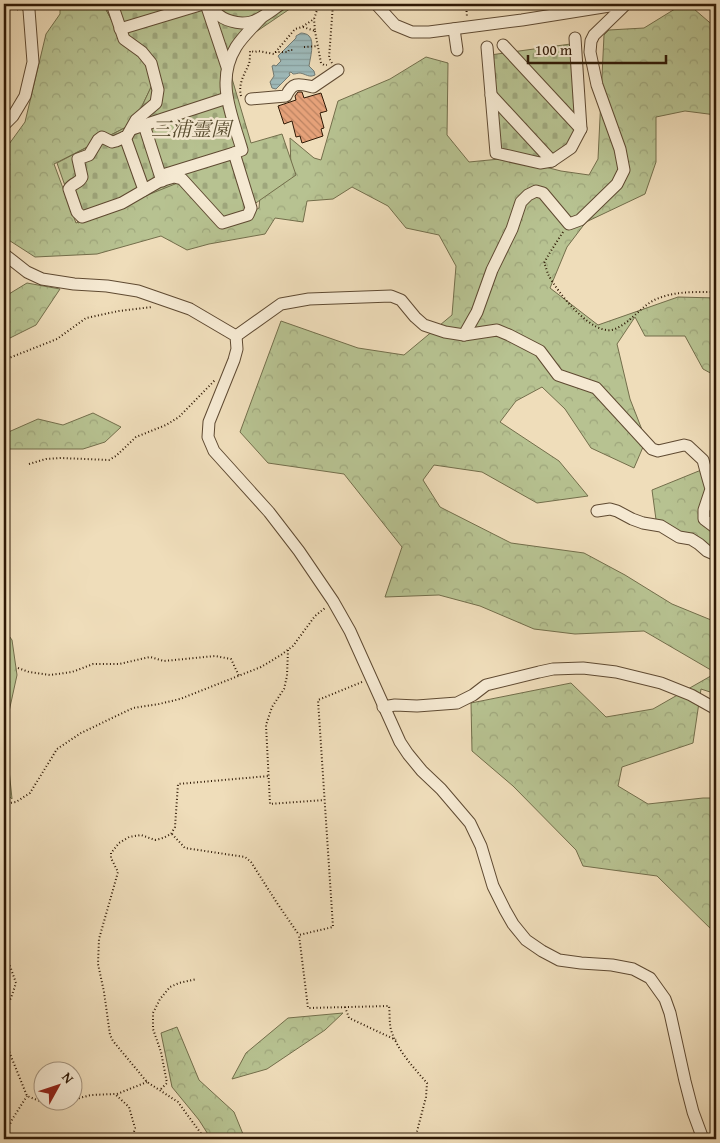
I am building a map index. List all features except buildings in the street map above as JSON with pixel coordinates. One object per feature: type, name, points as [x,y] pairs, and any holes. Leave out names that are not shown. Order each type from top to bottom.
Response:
[{"type":"street","points":[[4,125],[13,116],[25,96],[33,62],[27,4]]},
{"type":"street","points":[[112,4],[124,39],[142,52],[152,63],[158,90],[156,103],[136,120],[128,133],[144,190]]},
{"type":"street","points":[[120,29],[204,4],[227,67]]},
{"type":"street","points":[[210,4],[213,10],[222,18],[233,22],[252,23],[281,4]]},
{"type":"street","points":[[376,4],[395,25],[412,32],[454,29],[624,4]]},
{"type":"street","points":[[464,335],[477,312],[492,270],[512,229],[521,202],[528,195],[536,192],[543,193],[569,224],[580,220],[617,184],[624,170],[620,149],[597,86],[590,52],[591,41],[594,35],[624,4]]},
{"type":"street","points":[[227,98],[144,125],[116,141],[112,142],[102,137],[98,140],[89,155],[78,159],[82,177],[80,181],[69,189],[77,212],[82,217],[122,203],[161,178],[242,150],[227,98],[225,80],[227,67],[236,47],[261,18]]},
{"type":"street","points":[[454,29],[457,50]]},
{"type":"street","points":[[487,47],[496,153],[540,163],[552,161],[571,148],[581,128],[575,38]]},
{"type":"street","points":[[503,46],[581,128]]},
{"type":"street","points":[[246,99],[286,96],[289,88],[298,84],[313,87],[337,66]]},
{"type":"street","points":[[491,95],[552,161]]},
{"type":"street","points":[[144,125],[161,178]]},
{"type":"street","points":[[161,178],[174,177],[182,179],[222,223],[248,215],[251,208],[234,153]]},
{"type":"street","points":[[4,254],[27,272],[42,279],[138,291],[190,309],[236,336]]},
{"type":"street","points":[[236,336],[281,304],[309,299],[391,296],[401,300],[424,325],[445,332],[464,335],[497,330],[540,351],[558,375],[596,388],[652,449],[688,446],[703,460],[711,490],[704,510],[704,520],[716,528]]},
{"type":"street","points":[[236,336],[237,349],[209,422],[208,437],[214,451],[269,512],[299,551],[333,601],[350,631],[400,742],[422,771],[442,789],[470,823],[481,846],[493,886],[509,917],[526,940],[559,960],[633,969],[650,978],[665,999],[691,1104],[703,1139]]},
{"type":"street","points":[[597,511],[610,509],[643,523],[661,526],[679,536],[691,539],[716,555]]},
{"type":"street","points":[[383,707],[457,703],[473,695],[486,685],[554,669],[583,668],[616,672],[661,684],[691,695],[716,709]]},
{"type":"path","points":[[5,4],[29,16]]},
{"type":"path","points":[[319,4],[314,19],[321,63],[324,65],[332,64],[330,58],[333,4]]},
{"type":"path","points":[[466,4],[468,27]]},
{"type":"path","points":[[276,52],[295,29],[314,19]]},
{"type":"path","points":[[302,26],[316,31]]},
{"type":"path","points":[[304,47],[318,46]]},
{"type":"path","points":[[246,99],[240,92],[241,79],[250,61],[250,51],[274,54],[276,52],[293,50]]},
{"type":"path","points":[[330,58],[337,66]]},
{"type":"path","points":[[569,224],[544,263],[548,274],[561,294],[594,327],[608,331],[615,329],[631,320],[656,298],[666,295],[716,292]]},
{"type":"path","points":[[4,360],[56,339],[86,318],[118,311],[156,307],[165,301]]},
{"type":"path","points":[[29,464],[46,459],[61,458],[109,460],[136,437],[166,425],[179,417],[216,378]]},
{"type":"path","points":[[4,804],[16,802],[30,793],[57,749],[80,733],[133,708],[180,699],[261,667],[293,646],[315,616],[333,601]]},
{"type":"path","points":[[288,650],[287,676],[284,689],[272,707],[266,725],[270,804],[325,800]]},
{"type":"path","points":[[18,668],[29,672],[50,675],[72,672],[93,664],[119,664],[150,657],[164,661],[215,656],[231,659],[239,676]]},
{"type":"path","points":[[299,935],[333,927],[318,700],[371,678]]},
{"type":"path","points":[[205,1139],[178,1102],[147,1082],[113,1042],[110,1035],[98,964],[99,938],[118,872],[111,858],[111,853],[119,843],[129,837],[141,835],[155,840],[171,834],[175,827],[178,784],[269,776]]},
{"type":"path","points":[[171,834],[185,848],[245,857],[251,862],[299,935],[308,1008],[389,1006],[391,1030],[408,1061],[427,1083],[426,1097],[416,1139]]},
{"type":"path","points":[[4,949],[16,983],[12,998],[4,1009]]},
{"type":"path","points":[[160,1089],[167,1083],[162,1052],[153,1029],[153,1013],[160,999],[170,987],[197,979]]},
{"type":"path","points":[[345,1007],[349,1018],[396,1040]]},
{"type":"path","points":[[4,1039],[27,1096],[32,1098]]},
{"type":"path","points":[[82,1098],[116,1094],[147,1082]]},
{"type":"path","points":[[116,1094],[129,1107],[135,1128],[132,1139]]},
{"type":"path","points":[[4,1136],[27,1096]]},
{"type":"green space","points":[[60,4],[103,4],[121,38],[143,56],[152,85],[134,123],[54,164],[76,223],[179,181],[232,224],[259,208],[261,184],[291,169],[290,138],[314,158],[321,160],[338,101],[390,79],[426,57],[448,63],[447,135],[469,162],[510,158],[561,171],[589,175],[598,159],[604,35],[609,30],[644,28],[683,4],[708,4],[694,9],[716,28],[716,115],[685,111],[656,117],[656,162],[645,194],[586,222],[567,247],[550,288],[598,325],[678,297],[716,298],[716,376],[703,369],[685,336],[645,336],[635,317],[617,344],[630,399],[646,440],[634,468],[591,448],[565,409],[542,387],[516,401],[500,422],[559,461],[588,496],[537,503],[482,472],[434,465],[423,480],[440,507],[511,543],[584,553],[625,575],[672,604],[716,622],[716,673],[644,631],[575,634],[534,629],[480,606],[439,595],[385,597],[402,547],[344,474],[268,463],[240,432],[281,321],[358,348],[404,355],[452,315],[456,266],[439,235],[406,228],[388,206],[352,187],[333,199],[307,201],[303,222],[275,218],[265,234],[187,250],[161,236],[97,254],[35,257],[4,237],[4,151],[25,122],[46,34],[60,14]]},
{"type":"green space","name":"三浦霊園","points":[[103,4],[297,4],[244,40],[228,65],[251,143],[282,134],[296,175],[230,221],[201,206],[180,182],[78,223],[57,163],[134,123],[152,85],[143,56],[121,38]]},
{"type":"green space","points":[[578,43],[583,131],[550,164],[498,150],[490,55]]},
{"type":"green space","points":[[27,283],[60,289],[36,325],[4,341],[4,297]]},
{"type":"green space","points":[[93,413],[121,427],[105,442],[83,449],[4,449],[4,434],[38,419],[63,425]]},
{"type":"green space","points":[[716,464],[716,556],[701,551],[657,527],[652,490]]},
{"type":"green space","points":[[4,629],[12,640],[17,675],[5,730],[12,799],[4,792]]},
{"type":"green space","points":[[716,673],[716,694],[701,689],[693,743],[622,767],[618,786],[648,804],[716,798],[716,934],[657,876],[583,866],[576,850],[513,786],[472,751],[471,703],[571,683],[606,717],[653,709]]},
{"type":"green space","points":[[343,1013],[325,1030],[267,1069],[232,1079],[246,1053],[288,1018]]},
{"type":"green space","points":[[177,1027],[199,1080],[234,1112],[245,1139],[211,1139],[199,1120],[172,1087],[161,1033]]},
{"type":"water","points":[[301,33],[311,38],[312,50],[309,66],[315,75],[293,74],[291,72],[276,89],[272,88],[270,82],[274,76],[272,66],[276,66],[281,61],[278,56]]}]
